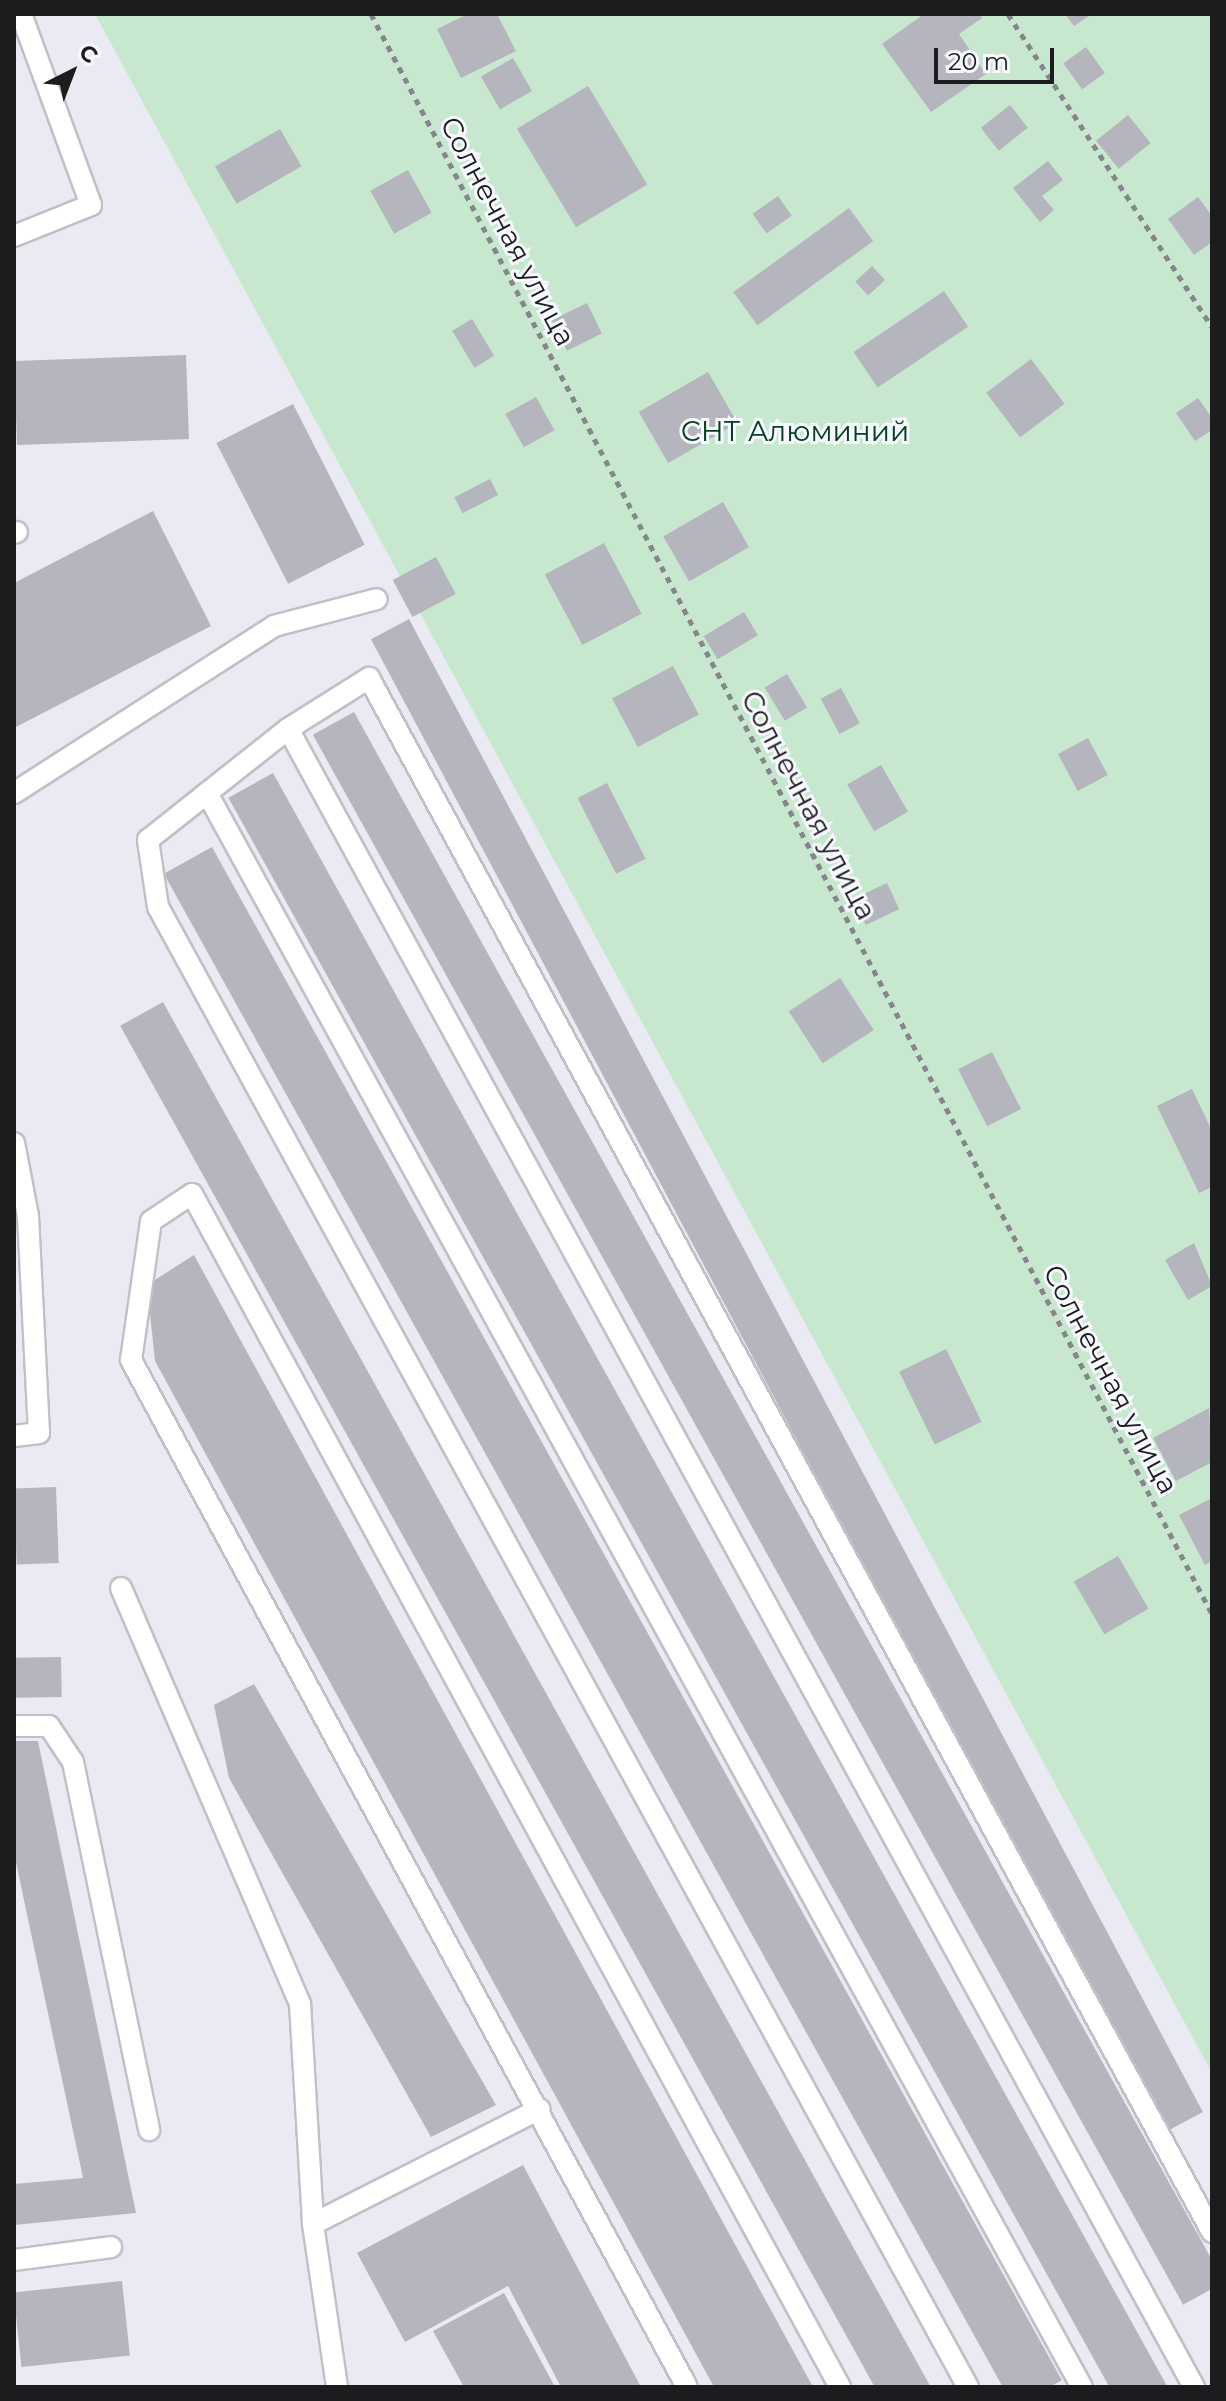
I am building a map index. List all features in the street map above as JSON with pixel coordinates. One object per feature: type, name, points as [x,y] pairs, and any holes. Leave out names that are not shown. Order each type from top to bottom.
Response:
[{"type":"lane","points":[[14,236],[91,205],[21,14]]},
{"type":"lane","points":[[14,793],[274,626],[377,599]]},
{"type":"lane","points":[[968,2387],[158,907],[148,840],[288,729],[369,678],[1212,2232]]},
{"type":"lane","points":[[288,729],[1194,2387]]},
{"type":"lane","points":[[207,793],[1082,2387]]},
{"type":"lane","points":[[14,1143],[28,1216],[39,1433],[14,1436]]},
{"type":"lane","points":[[687,2387],[540,2109],[131,1360],[151,1221],[192,1194],[840,2387]]},
{"type":"lane","points":[[121,1588],[300,2004],[313,2224],[337,2387]]},
{"type":"lane","points":[[14,1726],[49,1726],[73,1762],[149,2130]]},
{"type":"lane","points":[[313,2224],[540,2109]]},
{"type":"lane","points":[[14,2260],[111,2247]]},
{"type":"path","name":"Солнечная улица","points":[[371,14],[1212,1614]]},
{"type":"path","points":[[1008,14],[1212,327]]},
{"type":"green space","name":"СНТ Алюминий","points":[[95,14],[1212,14],[1212,2073]]},
{"type":"building","points":[[468,14],[497,14],[516,51],[461,78],[437,29]]},
{"type":"building","points":[[924,14],[979,14],[982,18],[959,34],[986,74],[931,112],[882,44]]},
{"type":"building","points":[[1065,14],[1092,14],[1074,26]]},
{"type":"building","points":[[1086,47],[1105,73],[1082,89],[1063,63]]},
{"type":"building","points":[[513,58],[532,91],[500,109],[481,76]]},
{"type":"building","points":[[588,86],[647,185],[576,227],[517,129]]},
{"type":"building","points":[[1010,105],[1028,128],[999,151],[981,128]]},
{"type":"building","points":[[1128,115],[1151,143],[1119,169],[1096,141]]},
{"type":"building","points":[[280,129],[302,166],[237,204],[215,167]]},
{"type":"building","points":[[1048,161],[1063,180],[1042,196],[1054,210],[1040,222],[1013,188]]},
{"type":"building","points":[[408,170],[432,213],[394,234],[370,191]]},
{"type":"building","points":[[778,196],[792,216],[766,233],[753,214]]},
{"type":"building","points":[[1198,197],[1212,216],[1212,242],[1194,255],[1168,219]]},
{"type":"building","points":[[849,208],[873,241],[757,325],[733,292]]},
{"type":"building","points":[[872,266],[885,280],[868,296],[855,282]]},
{"type":"building","points":[[944,291],[968,327],[878,388],[854,352]]},
{"type":"building","points":[[587,303],[602,334],[567,351],[552,320]]},
{"type":"building","points":[[472,319],[494,356],[474,368],[452,331]]},
{"type":"building","points":[[186,355],[189,439],[17,445],[14,361]]},
{"type":"building","points":[[1031,359],[1065,404],[1020,437],[986,393]]},
{"type":"building","points":[[708,372],[738,423],[668,463],[639,412]]},
{"type":"building","points":[[536,397],[554,430],[524,447],[505,414]]},
{"type":"building","points":[[1198,398],[1212,418],[1212,430],[1195,441],[1176,413]]},
{"type":"building","points":[[293,404],[365,545],[288,584],[216,443]]},
{"type":"building","points":[[490,479],[498,495],[463,513],[454,497]]},
{"type":"building","points":[[723,502],[749,547],[689,582],[663,536]]},
{"type":"building","points":[[153,511],[211,626],[14,728],[14,583]]},
{"type":"building","points":[[604,543],[642,614],[582,645],[545,574]]},
{"type":"building","points":[[436,557],[456,594],[412,617],[393,580]]},
{"type":"building","points":[[744,612],[758,635],[718,659],[704,636]]},
{"type":"building","points":[[409,619],[1203,2112],[1165,2132],[371,639]]},
{"type":"building","points":[[673,666],[699,715],[638,747],[612,698]]},
{"type":"building","points":[[787,674],[807,707],[785,721],[765,687]]},
{"type":"building","points":[[841,688],[860,723],[839,734],[821,699]]},
{"type":"building","points":[[354,712],[1212,2260],[1212,2289],[1183,2305],[313,735]]},
{"type":"building","points":[[1088,738],[1108,775],[1078,791],[1058,754]]},
{"type":"building","points":[[881,765],[908,812],[874,831],[847,784]]},
{"type":"building","points":[[273,773],[1167,2385],[1109,2387],[228,798]]},
{"type":"building","points":[[607,783],[646,859],[616,874],[578,798]]},
{"type":"building","points":[[212,847],[1062,2380],[1050,2387],[1003,2387],[164,874]]},
{"type":"building","points":[[887,883],[899,909],[866,925],[853,899]]},
{"type":"building","points":[[840,978],[874,1030],[823,1063],[789,1011]]},
{"type":"building","points":[[163,1002],[929,2385],[875,2387],[120,1026]]},
{"type":"building","points":[[992,1052],[1021,1109],[987,1126],[958,1069]]},
{"type":"building","points":[[1192,1089],[1212,1131],[1212,1187],[1199,1193],[1157,1106]]},
{"type":"building","points":[[1194,1243],[1212,1286],[1188,1300],[1165,1260]]},
{"type":"building","points":[[194,1255],[813,2387],[714,2387],[155,1361],[147,1285]]},
{"type":"building","points":[[946,1349],[982,1422],[935,1445],[899,1372]]},
{"type":"building","points":[[1209,1408],[1212,1462],[1176,1481],[1153,1438]]},
{"type":"building","points":[[56,1487],[59,1563],[17,1564],[14,1488]]},
{"type":"building","points":[[1212,1498],[1212,1561],[1205,1565],[1179,1515]]},
{"type":"building","points":[[1118,1556],[1148,1609],[1104,1634],[1074,1582]]},
{"type":"building","points":[[61,1657],[62,1697],[15,1698],[14,1658]]},
{"type":"building","points":[[254,1684],[496,2105],[431,2137],[229,1778],[214,1705]]},
{"type":"building","points":[[14,1741],[38,1741],[136,2213],[14,2225],[14,2184],[83,2178],[14,1853]]},
{"type":"building","points":[[523,2165],[641,2387],[561,2387],[508,2286],[405,2342],[357,2253]]},
{"type":"building","points":[[122,2281],[130,2356],[21,2367],[14,2292]]},
{"type":"building","points":[[504,2293],[555,2387],[464,2387],[433,2331]]}]
